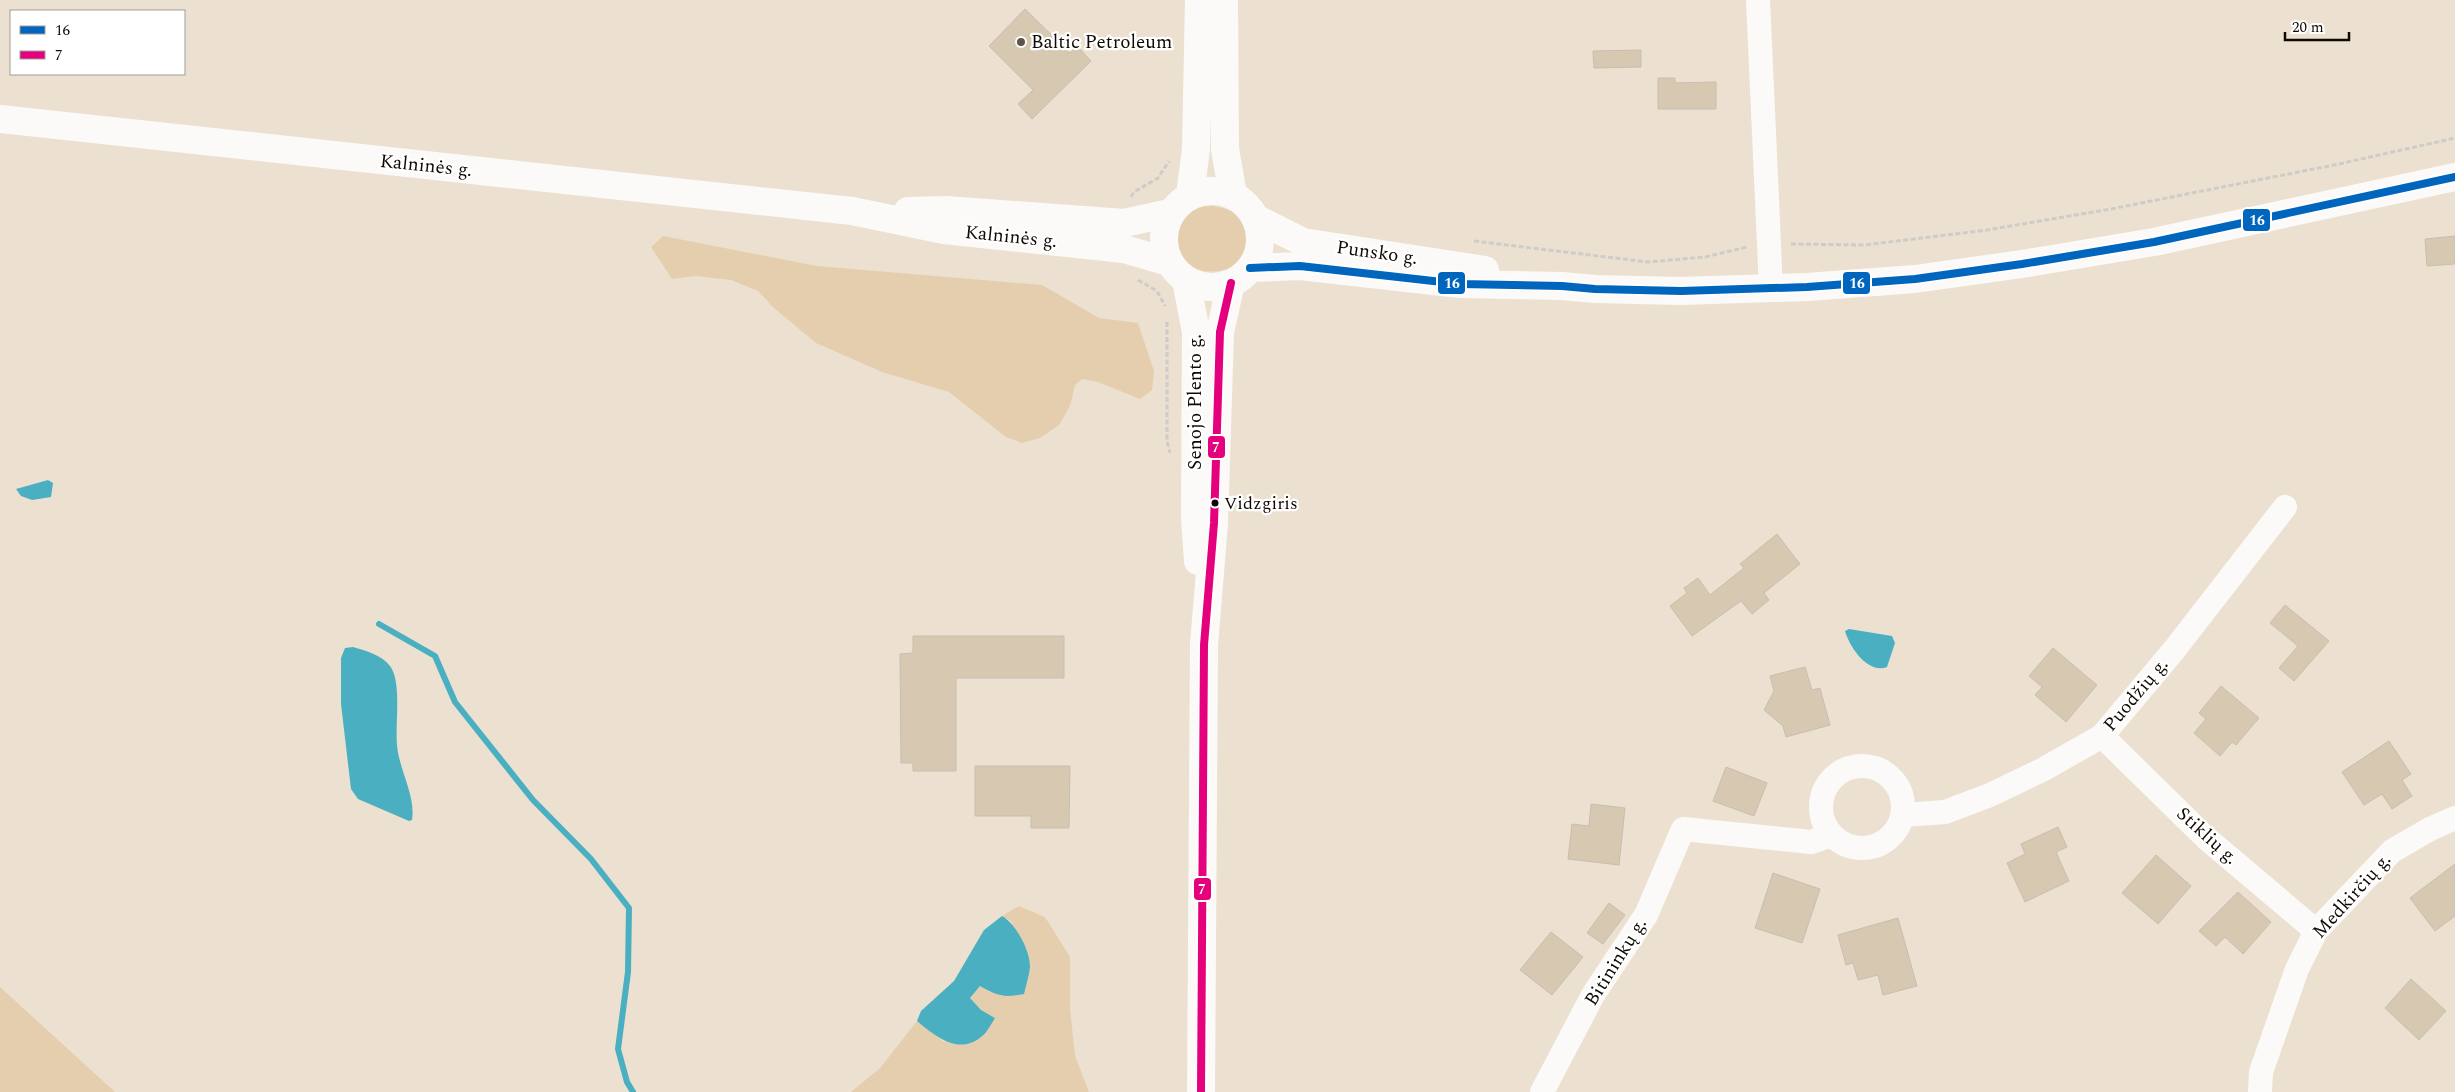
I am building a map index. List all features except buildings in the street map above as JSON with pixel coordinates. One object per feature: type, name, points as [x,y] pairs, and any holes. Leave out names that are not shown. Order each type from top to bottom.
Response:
[{"type":"main road","points":[[1180,204],[1204,191],[1219,191],[1233,195],[1246,204],[1255,218],[1260,234],[1258,252],[1241,276],[1216,287],[1200,286],[1178,271],[1163,246],[1164,229],[1180,204],[1199,0]]},
{"type":"main road","points":[[1224,0],[1225,149],[1233,195]]},
{"type":"main road","name":"Kalninės g.","points":[[0,119],[852,211],[946,210],[1124,236],[1178,271]]},
{"type":"main road","name":"Punsko g.","points":[[1241,276],[1300,266],[1460,284],[1562,286],[1681,292],[1771,289],[1915,279],[2022,264],[2154,242],[2455,177]]},
{"type":"main road","name":"Kalninės g.","points":[[1124,236],[1180,204]]},
{"type":"main road","name":"Punsko g.","points":[[1255,218],[1303,242],[1462,265],[1562,286]]},
{"type":"main road","name":"Senojo Plento g.","points":[[1178,271],[1196,332],[1194,518],[1204,645]]},
{"type":"main road","name":"Senojo Plento g.","points":[[1202,1092],[1204,645],[1214,522],[1220,332],[1241,276]]},
{"type":"street","points":[[1758,0],[1771,289]]},
{"type":"street","name":"Puodžių g.","points":[[1903,815],[1945,812],[1990,795],[2044,769],[2102,736],[2174,650],[2285,506]]},
{"type":"street","name":"Stiklių g.","points":[[2102,736],[2206,838],[2316,931]]},
{"type":"street","points":[[1858,766],[1870,766],[1882,771],[1892,779],[1901,796],[1903,815],[1894,832],[1880,844],[1867,848],[1854,847],[1842,843],[1832,834],[1825,824],[1822,812],[1822,799],[1834,777],[1845,770],[1858,766]]},
{"type":"street","name":"Medkirčių g.","points":[[2260,1092],[2262,1072],[2297,969],[2316,931],[2392,851],[2430,829],[2455,818]]},
{"type":"street","name":"Bitininkų g.","points":[[1542,1092],[1593,995],[1646,915],[1682,829],[1812,842],[1832,834]]},
{"type":"path","points":[[1465,240],[1648,262],[1705,257],[1743,247],[1768,245],[1866,245],[1987,230],[2111,209],[2339,164],[2455,138]]},
{"type":"path","points":[[1166,310],[1157,291],[1123,271],[1124,208],[1134,192],[1158,178],[1186,148]]},
{"type":"path","points":[[1167,320],[1167,441],[1171,458]]},
{"type":"shaded area","points":[[1212,206],[1224,208],[1238,215],[1248,229],[1251,244],[1246,256],[1236,265],[1223,270],[1194,269],[1182,261],[1173,249],[1171,245],[1172,230],[1185,213],[1197,208]]},
{"type":"shaded area","points":[[663,236],[817,266],[1042,285],[1099,318],[1138,323],[1154,371],[1152,390],[1140,399],[1098,382],[1082,379],[1075,385],[1070,406],[1059,425],[1040,438],[1022,443],[1006,437],[949,392],[882,372],[816,343],[774,308],[758,291],[731,280],[696,276],[672,279],[651,247]]},
{"type":"shaded area","points":[[1019,906],[1045,917],[1070,957],[1070,1008],[1075,1056],[1089,1092],[851,1092],[880,1068],[917,1021],[944,1042],[995,1018],[981,1010],[970,998],[980,986],[992,993],[1012,922],[1002,916]]},
{"type":"shaded area","points":[[0,987],[115,1092],[0,1092]]},
{"type":"water","points":[[48,480],[53,483],[51,497],[32,500],[21,496],[16,489]]},
{"type":"water","points":[[1849,629],[1892,636],[1895,643],[1887,667],[1873,667],[1855,652],[1845,631]]},
{"type":"water","points":[[353,647],[383,659],[394,673],[397,692],[398,754],[410,792],[413,811],[412,820],[409,821],[358,799],[351,789],[341,704],[341,658],[345,648]]},
{"type":"water","points":[[1002,916],[1017,931],[1028,953],[1030,967],[1024,994],[1001,995],[980,986],[970,998],[981,1010],[995,1018],[985,1033],[972,1042],[955,1044],[947,1041],[917,1021],[921,1011],[954,981],[984,930]]},
{"type":"waterway","points":[[379,624],[435,656],[455,702],[533,800],[591,859],[629,908],[628,972],[618,1049],[627,1082],[633,1092]]},
{"type":"transit line","name":"16","points":[[1250,268],[1300,266],[1460,284],[1681,291],[1807,287],[1915,279],[2022,264],[2154,242],[2455,177]]},
{"type":"transit line","name":"7","points":[[1201,1092],[1204,645],[1214,523],[1220,332],[1231,283]]},
{"type":"place","name":"Baltic Petroleum","points":[[1021,42]]},
{"type":"place","name":"Vidzgiris","points":[[1215,503]]}]
